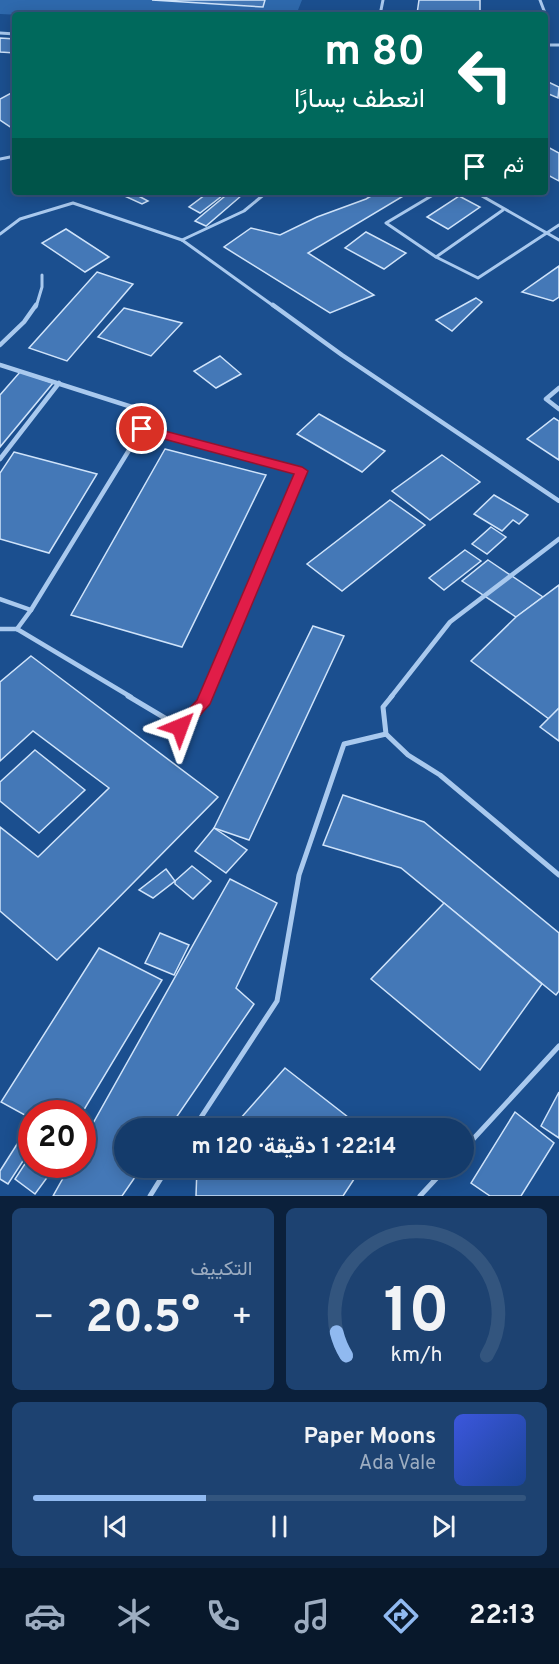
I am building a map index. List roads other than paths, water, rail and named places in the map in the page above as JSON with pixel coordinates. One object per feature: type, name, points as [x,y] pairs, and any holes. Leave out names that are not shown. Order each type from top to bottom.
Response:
[{"type":"lane","points":[[0,152],[6,156]]},
{"type":"lane","points":[[0,159],[12,156]]},
{"type":"lane","points":[[182,240],[244,211],[263,195]]},
{"type":"lane","points":[[433,195],[386,223],[436,257],[478,278],[559,225]]},
{"type":"lane","points":[[480,195],[559,240]]},
{"type":"lane","points":[[0,234],[20,219],[73,203],[182,240],[342,355],[559,501]]},
{"type":"lane","points":[[436,257],[503,210]]},
{"type":"lane","points":[[0,345],[38,307],[43,290],[42,275]]},
{"type":"lane","points":[[0,365],[135,408],[143,418],[142,429],[31,610],[17,629]]},
{"type":"lane","points":[[0,459],[59,383]]},
{"type":"lane","points":[[559,388],[546,399],[559,409]]},
{"type":"lane","points":[[0,629],[17,629],[180,727],[202,704],[302,471],[142,429]]},
{"type":"lane","points":[[559,539],[450,622],[383,707],[386,734],[408,755],[440,775],[559,874]]},
{"type":"lane","points":[[0,599],[31,610]]},
{"type":"lane","points":[[201,1118],[277,1001],[299,875],[344,744],[386,734]]},
{"type":"lane","points":[[474,1138],[559,1046]]},
{"type":"lane","points":[[150,1196],[161,1178]]},
{"type":"lane","points":[[420,1196],[437,1178]]}]
